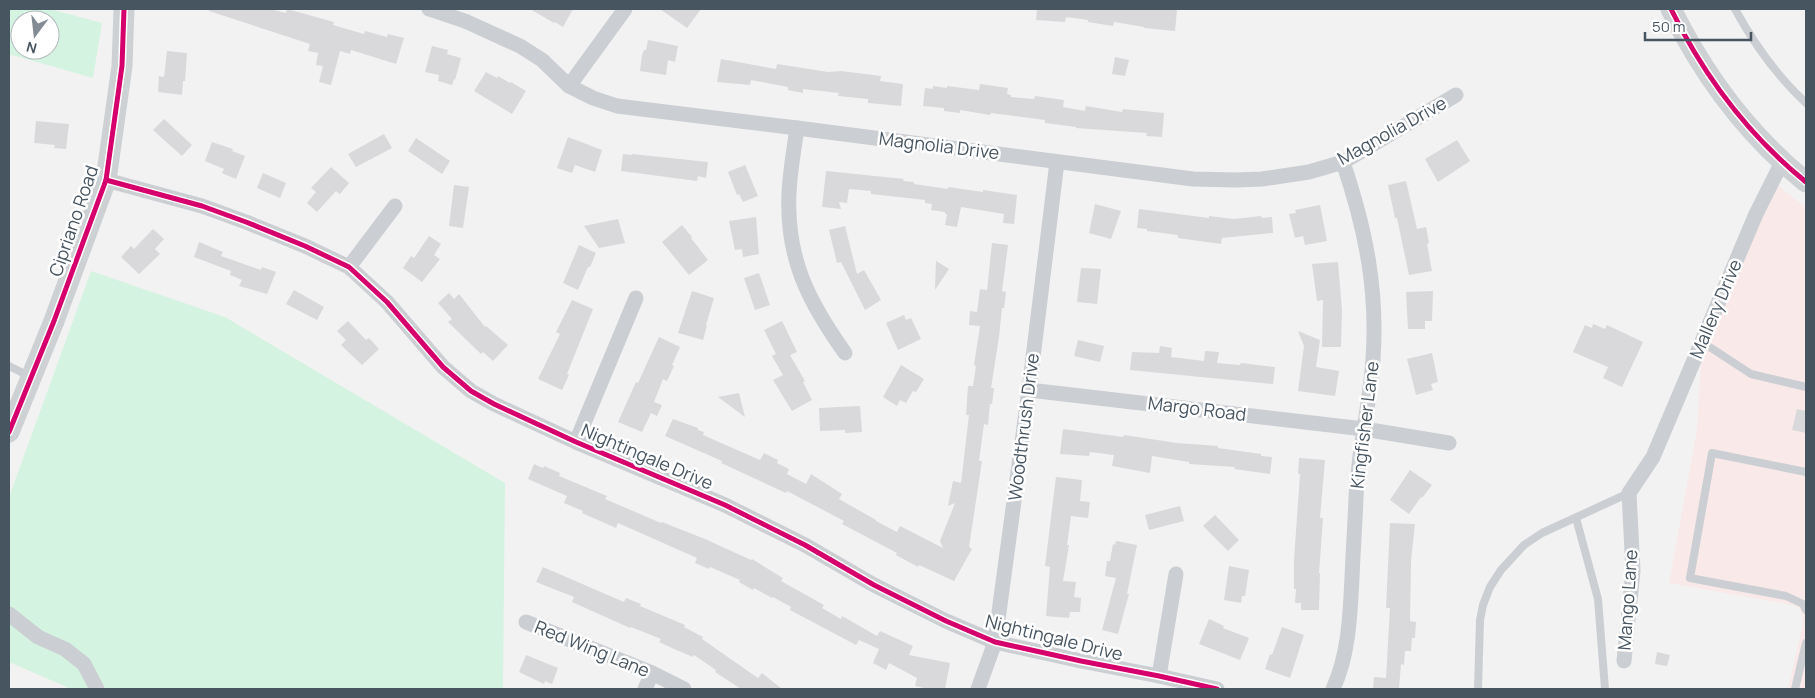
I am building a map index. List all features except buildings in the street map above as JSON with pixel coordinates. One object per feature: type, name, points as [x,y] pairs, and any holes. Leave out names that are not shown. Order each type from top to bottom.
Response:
[{"type":"street","name":"Cipriano Road","points":[[11,418],[31,377],[106,180],[122,66],[124,9]]},
{"type":"street","name":"Magnolia Drive","points":[[429,9],[465,21],[520,46],[542,60],[569,86],[593,98],[617,106],[1193,179],[1235,180],[1290,176],[1343,162],[1456,95]]},
{"type":"street","points":[[569,86],[625,9]]},
{"type":"street","points":[[1671,9],[1690,46],[1721,94],[1756,136],[1782,162],[1806,182]]},
{"type":"street","points":[[797,128],[789,193],[790,224],[794,249],[802,278],[811,300],[845,353]]},
{"type":"street","name":"Woodthrush Drive","points":[[978,689],[995,642],[1057,162]]},
{"type":"street","name":"Kingfisher Lane","points":[[1334,689],[1344,660],[1350,620],[1356,494],[1373,358],[1374,299],[1362,223],[1343,162]]},
{"type":"street","name":"Mallery Drive","points":[[1629,493],[1653,457],[1756,214],[1782,162]]},
{"type":"street","name":"Nightingale Drive","points":[[106,180],[202,206],[305,246],[349,267],[387,302],[443,367],[470,391],[576,442],[724,505],[805,545],[874,585],[946,621],[995,642],[1217,689]]},
{"type":"street","points":[[349,267],[395,206]]},
{"type":"street","points":[[576,442],[636,298]]},
{"type":"street","name":"Margo Road","points":[[1029,390],[1364,429],[1449,443]]},
{"type":"street","name":"Mango Lane","points":[[1624,660],[1633,571],[1629,493]]},
{"type":"street","points":[[1159,676],[1176,574]]},
{"type":"street","points":[[9,614],[38,637],[65,649],[84,664],[97,689]]},
{"type":"street","name":"Red Wing Lane","points":[[526,622],[652,673],[684,689]]},
{"type":"street","points":[[645,689],[652,673]]},
{"type":"lane","points":[[1735,9],[1771,65],[1806,103]]},
{"type":"lane","points":[[1702,342],[1751,374],[1806,387]]},
{"type":"lane","points":[[9,366],[31,377]]},
{"type":"lane","points":[[1806,472],[1712,453],[1690,578],[1786,596],[1804,604],[1806,610]]},
{"type":"lane","points":[[1478,689],[1480,620],[1483,605],[1490,588],[1506,564],[1524,545],[1542,532],[1629,493]]},
{"type":"lane","points":[[1576,518],[1598,599],[1605,689]]},
{"type":"lane","points":[[1796,689],[1806,643]]},
{"type":"shaded area","points":[[1773,181],[1806,208],[1806,689],[1788,689],[1803,624],[1799,608],[1792,605],[1669,583],[1697,430],[1702,342]]},
{"type":"green space","points":[[9,9],[54,10],[10,10],[10,54]]},
{"type":"green space","points":[[60,12],[102,23],[93,78],[30,60],[60,60]]},
{"type":"green space","points":[[91,271],[225,317],[505,483],[503,689],[71,689],[9,662],[9,497]]},
{"type":"cycle path","points":[[9,432],[54,321],[106,180],[122,66],[124,9]]},
{"type":"cycle path","points":[[1671,9],[1698,58],[1729,103],[1765,145],[1806,182]]},
{"type":"cycle path","points":[[106,180],[202,206],[305,246],[349,267],[387,302],[443,367],[471,391],[494,404],[576,442],[725,505],[805,545],[874,585],[946,621],[995,642],[1217,689]]}]
